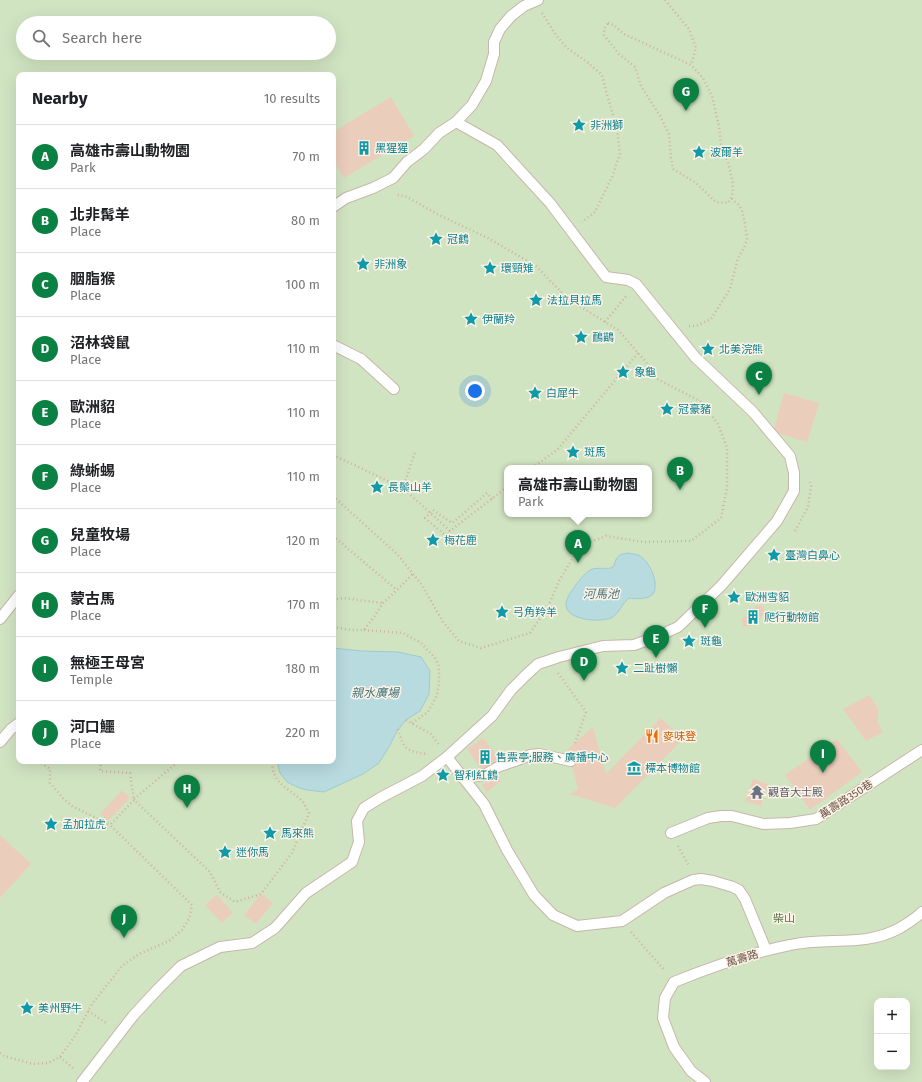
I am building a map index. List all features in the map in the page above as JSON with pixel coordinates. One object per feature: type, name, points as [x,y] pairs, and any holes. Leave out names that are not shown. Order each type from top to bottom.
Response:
[{"type":"lane","points":[[336,205],[346,198],[373,188],[393,178],[407,162],[424,149],[439,133],[456,122],[472,105],[486,81],[494,54],[494,42],[500,29],[511,16],[524,6],[537,1]]},
{"type":"lane","points":[[82,1082],[133,1016],[181,966],[220,947],[252,943],[275,928],[306,893],[352,862],[359,842],[357,821],[364,808],[422,776],[447,756],[492,716],[511,690],[538,664],[603,646],[634,645],[678,627],[721,586],[777,521],[794,490],[794,473],[790,456],[753,412],[695,357],[636,284],[628,280],[606,277],[550,203],[497,146],[456,122]]},
{"type":"lane","points":[[336,347],[361,359],[394,389]]},
{"type":"lane","points":[[0,619],[16,599]]},
{"type":"lane","points":[[0,742],[16,725]]},
{"type":"lane","name":"萬壽路350巷","points":[[671,833],[708,818],[721,816],[732,816],[763,824],[790,823],[816,818],[922,750]]},
{"type":"lane","points":[[463,778],[484,775],[500,766],[530,755],[538,754],[571,761]]},
{"type":"lane","points":[[447,756],[484,804],[507,850],[534,895],[553,915],[577,926],[622,921],[664,893],[693,880],[713,880],[739,890],[746,900],[766,950]]},
{"type":"lane","name":"萬壽路","points":[[674,982],[705,969],[766,950],[791,944],[858,941],[878,937],[890,933],[914,919],[922,912]]},
{"type":"lane","points":[[674,982],[665,998],[664,1018],[674,1047],[691,1071],[705,1082]]},
{"type":"path","points":[[665,0],[689,30],[696,48],[691,65]]},
{"type":"path","points":[[537,1],[556,35],[567,48],[602,75],[617,129],[620,154],[612,177],[595,212],[570,231]]},
{"type":"path","points":[[608,23],[614,25],[624,34],[691,65],[703,78],[712,96],[719,126],[721,144],[728,162],[733,183],[732,196],[728,203],[716,202],[696,183],[673,169],[669,134],[641,86],[634,67],[619,54],[604,35],[604,29],[608,23]]},
{"type":"path","points":[[336,499],[396,554],[422,585],[443,622],[459,641],[481,648],[530,633],[548,607],[559,581],[580,546],[606,536],[643,542],[692,541],[721,518],[727,488],[727,448],[718,424],[700,401],[658,379],[646,362],[618,330],[567,298],[536,266],[488,238],[439,214],[407,196],[373,188]]},
{"type":"path","points":[[688,326],[696,326],[711,319],[730,289],[738,258],[744,248],[747,239],[742,211],[739,205],[731,198]]},
{"type":"path","points":[[605,322],[636,284]]},
{"type":"path","points":[[536,465],[557,450],[638,353]]},
{"type":"path","points":[[403,488],[415,452]]},
{"type":"path","points":[[336,456],[403,488],[450,531]]},
{"type":"path","points":[[492,498],[487,493],[452,523],[433,510],[425,518],[445,534],[504,489]]},
{"type":"path","points":[[336,539],[397,590]]},
{"type":"path","points":[[364,630],[383,603],[413,574]]},
{"type":"path","points":[[336,599],[343,598],[383,603]]},
{"type":"path","points":[[336,628],[351,630],[403,633],[421,643],[435,658],[440,666],[440,683],[437,696],[428,712],[412,723]]},
{"type":"path","points":[[538,664],[555,669],[586,712],[576,743]]},
{"type":"path","points":[[406,720],[431,734],[447,756]]},
{"type":"path","points":[[398,729],[402,744],[412,751],[447,756]]},
{"type":"path","points":[[0,1053],[4,1056],[33,1064],[48,1063],[60,1057],[75,1036],[92,1004],[122,966],[139,954],[169,941],[182,930],[189,919],[192,905],[110,825],[72,806],[62,798],[50,783],[50,769],[42,764]]},
{"type":"path","points":[[101,764],[100,771],[130,773],[134,800],[210,872],[220,892],[235,902],[261,894],[292,853],[309,813],[302,802],[281,785],[276,777],[272,764]]},
{"type":"path","points":[[110,825],[134,800],[176,764]]},
{"type":"path","points":[[671,833],[692,873]]},
{"type":"path","points":[[622,921],[674,982]]},
{"type":"path","points":[[88,1011],[120,1032]]},
{"type":"green space","name":"柴山","points":[[0,0],[922,0],[922,1082],[0,1082]]},
{"type":"water","name":"河馬池","points":[[629,553],[642,558],[652,572],[655,589],[651,596],[638,599],[629,598],[613,617],[608,619],[594,620],[579,618],[568,611],[566,603],[568,598],[575,586],[586,573],[592,569],[611,568],[614,566],[618,556]]},
{"type":"water","name":"親水廣場","points":[[336,648],[398,652],[421,657],[430,671],[429,694],[420,711],[406,720],[397,731],[379,763],[363,774],[324,792],[297,787],[287,782],[280,773],[278,764],[336,764]]},
{"type":"building","name":"黑猩猩","points":[[391,97],[414,136],[344,178],[336,165],[336,130]]},
{"type":"building","points":[[784,393],[819,403],[807,442],[773,432]]},
{"type":"building","name":"爬行動物館","points":[[757,605],[764,607],[764,614],[750,626],[743,627],[742,619]]},
{"type":"building","points":[[869,695],[879,710],[877,721],[883,732],[866,741],[843,709]]},
{"type":"building","name":"標本博物館","points":[[661,718],[683,739],[615,808],[570,794],[578,789],[568,749],[593,727],[606,774]]},
{"type":"building","name":"售票亭;服務、廣播中心","points":[[483,738],[500,760],[483,772],[467,749]]},
{"type":"building","points":[[837,739],[862,772],[810,810],[785,775]]},
{"type":"building","points":[[496,774],[501,781],[487,792],[482,786]]},
{"type":"building","name":"觀音大士殿","points":[[753,779],[768,784],[761,806],[745,801]]},
{"type":"building","points":[[122,790],[130,798],[108,821],[100,814]]},
{"type":"building","points":[[0,835],[31,864],[0,898]]},
{"type":"building","points":[[261,894],[273,903],[256,924],[244,915]]},
{"type":"building","points":[[217,895],[233,913],[222,923],[205,905]]},
{"type":"place","name":"兒童牧場","points":[[686,111]]},
{"type":"place","name":"非洲獅","points":[[579,125]]},
{"type":"place","name":"黑猩猩","points":[[364,148]]},
{"type":"place","name":"波爾羊","points":[[699,152]]},
{"type":"place","name":"冠鶴","points":[[436,239]]},
{"type":"place","name":"非洲象","points":[[363,264]]},
{"type":"place","name":"環頸雉","points":[[490,268]]},
{"type":"place","name":"法拉貝拉馬","points":[[536,300]]},
{"type":"place","name":"伊蘭羚","points":[[471,319]]},
{"type":"place","name":"鴯鶓","points":[[581,337]]},
{"type":"place","name":"北美浣熊","points":[[708,349]]},
{"type":"place","name":"象龜","points":[[623,372]]},
{"type":"place","name":"白犀牛","points":[[535,393]]},
{"type":"place","name":"胭脂猴","points":[[759,395]]},
{"type":"place","name":"冠豪豬","points":[[667,409]]},
{"type":"place","name":"斑馬","points":[[573,452]]},
{"type":"place","name":"長鬃山羊","points":[[377,487]]},
{"type":"place","name":"北非髯羊","points":[[680,490]]},
{"type":"place","name":"梅花鹿","points":[[433,540]]},
{"type":"place","name":"臺灣白鼻心","points":[[774,555]]},
{"type":"place","name":"高雄市壽山動物園","points":[[578,563]]},
{"type":"place","name":"歐洲雪貂","points":[[734,597]]},
{"type":"place","name":"弓角羚羊","points":[[502,612]]},
{"type":"place","name":"爬行動物館","points":[[753,617]]},
{"type":"place","name":"綠蜥蜴","points":[[705,628]]},
{"type":"place","name":"斑龜","points":[[689,641]]},
{"type":"place","name":"歐洲貂","points":[[656,658]]},
{"type":"place","name":"二趾樹懶","points":[[622,668]]},
{"type":"place","name":"沼林袋鼠","points":[[584,681]]},
{"type":"place","name":"麥味登","points":[[652,736]]},
{"type":"place","name":"售票亭;服務、廣播中心","points":[[485,757]]},
{"type":"place","name":"標本博物館","points":[[634,768]]},
{"type":"place","name":"無極王母宮","points":[[823,773]]},
{"type":"place","name":"智利紅鶴","points":[[443,775]]},
{"type":"place","name":"觀音大士殿","points":[[757,792]]},
{"type":"place","name":"蒙古馬","points":[[187,808]]},
{"type":"place","name":"孟加拉虎","points":[[51,824]]},
{"type":"place","name":"馬來熊","points":[[270,833]]},
{"type":"place","name":"迷你馬","points":[[225,852]]},
{"type":"place","name":"河口鱷","points":[[124,938]]},
{"type":"place","name":"美州野牛","points":[[27,1008]]}]
